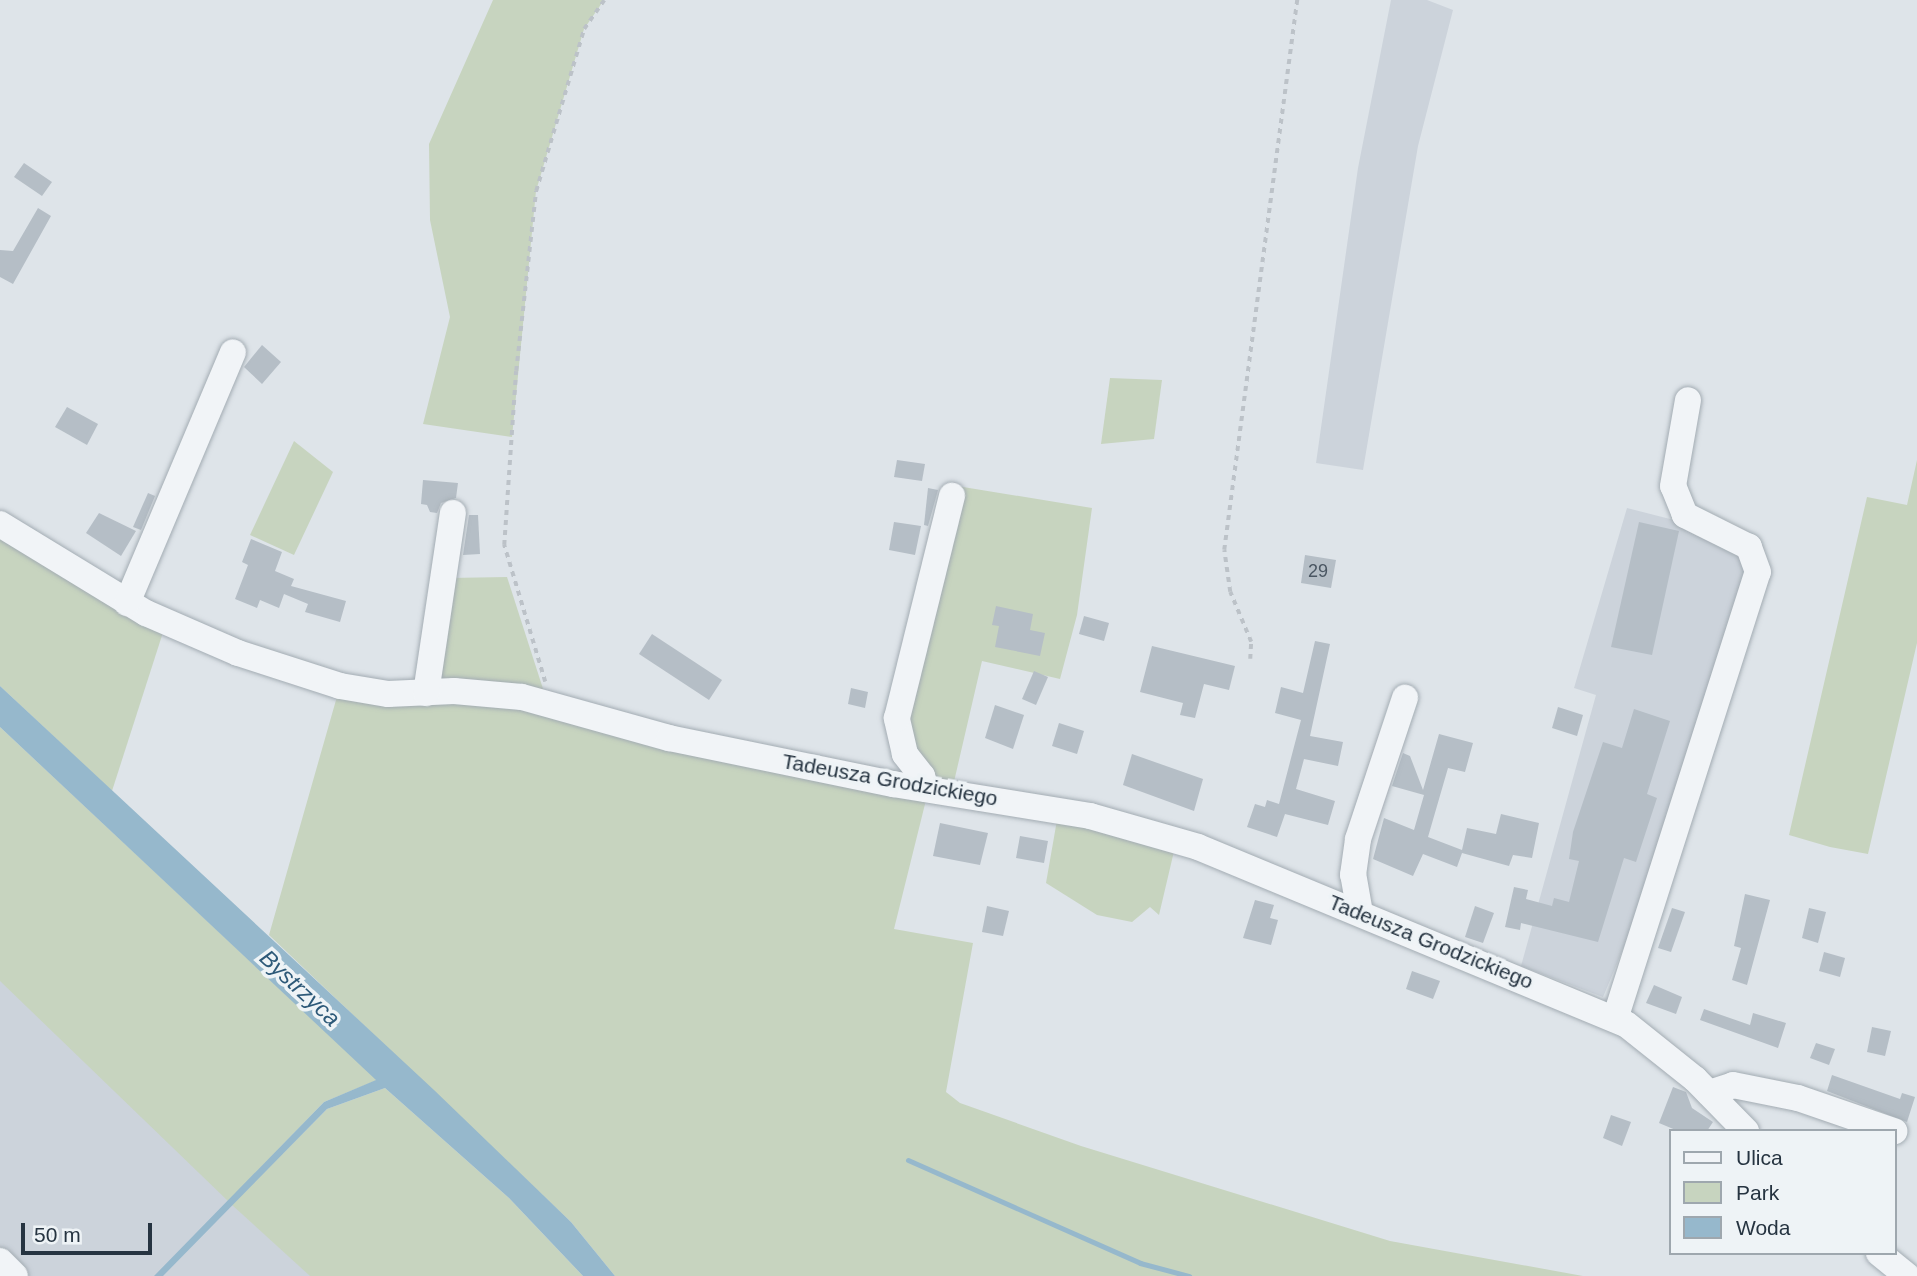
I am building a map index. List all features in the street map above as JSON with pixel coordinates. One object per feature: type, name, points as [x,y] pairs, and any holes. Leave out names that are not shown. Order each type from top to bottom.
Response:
[{"type":"street","points":[[127,603],[233,352]]},
{"type":"street","points":[[1615,1018],[1758,572],[1749,547],[1685,515],[1673,486],[1688,400]]},
{"type":"street","points":[[926,789],[922,775],[905,754],[897,718],[952,496]]},
{"type":"street","points":[[426,693],[453,513]]},
{"type":"street","name":"Tadeusza Grodzickiego","points":[[0,524],[127,603],[204,640],[318,679],[377,693],[505,694],[668,738],[926,789],[1129,825],[1228,858],[1615,1018],[1649,1039],[1744,1129]]},
{"type":"street","points":[[1360,913],[1353,875],[1358,839],[1405,698]]},
{"type":"street","points":[[1709,1093],[1733,1085],[1798,1098],[1888,1129]]},
{"type":"street","points":[[1896,1132],[1917,1138]]},
{"type":"street","points":[[1881,1255],[1907,1276]]},
{"type":"street","points":[[0,1261],[15,1276]]},
{"type":"path","points":[[552,708],[504,545],[516,371],[536,191],[584,29],[604,0]]},
{"type":"path","points":[[1250,659],[1251,642],[1230,592],[1224,550],[1297,0]]},
{"type":"shaded area","points":[[1391,0],[1427,0],[1453,10],[1418,146],[1363,470],[1316,463],[1358,168]]},
{"type":"shaded area","points":[[1627,508],[1756,541],[1662,856],[1603,997],[1521,966],[1596,695],[1574,688]]},
{"type":"shaded area","points":[[0,878],[282,1154],[414,1276],[0,1276]]},
{"type":"green space","points":[[493,0],[604,0],[584,29],[536,191],[512,437],[423,424],[450,317],[430,220],[429,144]]},
{"type":"green space","points":[[1110,378],[1162,380],[1154,439],[1101,444]]},
{"type":"green space","points":[[294,441],[333,472],[294,555],[250,535]]},
{"type":"green space","points":[[1917,460],[1917,643],[1868,854],[1789,835],[1867,497],[1907,505]]},
{"type":"green space","points":[[957,486],[1092,508],[1077,615],[1060,679],[982,661],[953,786],[929,782],[904,737]]},
{"type":"green space","points":[[0,517],[166,623],[112,791],[0,686]]},
{"type":"green space","points":[[507,577],[545,695],[434,686],[449,578]]},
{"type":"green space","points":[[340,686],[454,691],[927,796],[894,929],[973,943],[946,1092],[960,1103],[1081,1146],[1390,1241],[1583,1276],[615,1276],[571,1222],[269,935]]},
{"type":"green space","points":[[0,727],[377,1080],[324,1102],[228,1201],[0,981]]},
{"type":"green space","points":[[1057,820],[1175,847],[1159,915],[1150,907],[1132,922],[1097,915],[1046,883]]},
{"type":"green space","points":[[385,1088],[509,1198],[583,1276],[310,1276],[232,1205],[327,1109]]},
{"type":"water","name":"Bystrzyca","points":[[0,686],[434,1090],[571,1222],[615,1276],[583,1276],[509,1198],[385,1088],[327,1109],[163,1276],[154,1276],[324,1102],[376,1080],[0,727]]},
{"type":"building","points":[[24,163],[52,182],[42,196],[14,177]]},
{"type":"building","points":[[38,208],[51,216],[13,284],[0,277],[0,250],[13,251]]},
{"type":"building","points":[[262,345],[281,362],[262,384],[244,367]]},
{"type":"building","points":[[67,407],[98,424],[87,445],[55,427]]},
{"type":"building","points":[[897,460],[925,464],[922,481],[894,477]]},
{"type":"building","points":[[423,480],[458,483],[456,498],[441,503],[437,513],[430,512],[427,505],[421,504]]},
{"type":"building","points":[[928,488],[938,490],[928,526],[924,525]]},
{"type":"building","points":[[148,493],[155,496],[141,530],[133,527]]},
{"type":"building","points":[[99,513],[136,531],[121,556],[86,533]]},
{"type":"building","points":[[469,515],[478,515],[480,554],[463,555]]},
{"type":"building","points":[[894,522],[921,526],[915,555],[889,550]]},
{"type":"building","points":[[1639,522],[1679,531],[1652,655],[1611,647]]},
{"type":"building","points":[[251,539],[282,552],[275,571],[294,579],[291,586],[346,601],[340,622],[305,612],[308,604],[284,594],[279,608],[260,600],[257,608],[235,599],[248,565],[242,562]]},
{"type":"building","points":[[1305,555],[1336,560],[1331,588],[1301,583]]},
{"type":"building","points":[[996,606],[1033,614],[1030,630],[1045,633],[1040,656],[995,647],[999,626],[992,625]]},
{"type":"building","points":[[1084,616],[1109,623],[1104,641],[1079,634]]},
{"type":"building","points":[[652,634],[722,680],[709,700],[639,654]]},
{"type":"building","points":[[1315,641],[1330,644],[1310,736],[1343,742],[1338,766],[1304,759],[1296,789],[1335,801],[1328,825],[1285,814],[1277,837],[1247,827],[1255,804],[1265,807],[1267,800],[1279,804],[1301,720],[1275,713],[1281,687],[1303,693]]},
{"type":"building","points":[[1152,646],[1235,666],[1229,690],[1204,684],[1195,718],[1180,715],[1183,703],[1140,692]]},
{"type":"building","points":[[1034,671],[1048,677],[1036,705],[1022,699]]},
{"type":"building","points":[[851,688],[868,692],[865,708],[848,704]]},
{"type":"building","points":[[995,705],[1024,715],[1013,749],[985,738]]},
{"type":"building","points":[[1558,707],[1583,715],[1577,736],[1552,728]]},
{"type":"building","points":[[1634,709],[1670,721],[1647,794],[1657,798],[1636,862],[1624,858],[1598,942],[1521,923],[1520,930],[1505,927],[1514,887],[1528,890],[1526,899],[1552,906],[1554,898],[1569,902],[1579,861],[1569,859],[1573,832],[1603,742],[1622,748]]},
{"type":"building","points":[[1059,723],[1084,731],[1077,754],[1052,746]]},
{"type":"building","points":[[1439,734],[1473,743],[1465,772],[1448,768],[1428,837],[1462,850],[1467,828],[1496,834],[1501,814],[1539,823],[1532,858],[1513,855],[1509,866],[1462,853],[1457,867],[1423,854],[1413,876],[1373,859],[1384,818],[1414,830],[1424,795],[1392,786],[1403,753],[1410,756],[1423,790]]},
{"type":"building","points":[[1132,754],[1203,779],[1194,811],[1123,785]]},
{"type":"building","points":[[940,823],[988,833],[980,865],[933,856]]},
{"type":"building","points":[[1020,836],[1048,841],[1044,863],[1016,858]]},
{"type":"building","points":[[1745,894],[1770,900],[1747,985],[1732,980],[1741,948],[1734,946]]},
{"type":"building","points":[[1255,900],[1274,905],[1270,918],[1278,920],[1271,945],[1243,938]]},
{"type":"building","points":[[987,906],[1009,911],[1003,936],[982,932]]},
{"type":"building","points":[[1475,906],[1494,913],[1483,943],[1465,937]]},
{"type":"building","points":[[1672,908],[1685,912],[1671,952],[1658,948]]},
{"type":"building","points":[[1809,908],[1826,912],[1818,943],[1802,938]]},
{"type":"building","points":[[1824,952],[1845,958],[1840,977],[1819,971]]},
{"type":"building","points":[[1412,971],[1440,981],[1433,999],[1406,989]]},
{"type":"building","points":[[1654,985],[1682,997],[1676,1014],[1646,1003]]},
{"type":"building","points":[[1704,1009],[1750,1025],[1753,1013],[1786,1023],[1778,1048],[1700,1020]]},
{"type":"building","points":[[1872,1027],[1891,1031],[1885,1056],[1867,1052]]},
{"type":"building","points":[[1816,1043],[1835,1049],[1829,1065],[1810,1058]]},
{"type":"building","points":[[1832,1075],[1900,1099],[1902,1093],[1915,1097],[1907,1122],[1827,1091]]},
{"type":"building","points":[[1673,1087],[1686,1092],[1692,1108],[1713,1122],[1708,1129],[1673,1129],[1659,1123]]},
{"type":"building","points":[[1611,1115],[1631,1122],[1622,1146],[1603,1138]]},
{"type":"waterway","points":[[908,1160],[1140,1263],[1189,1276]]}]
